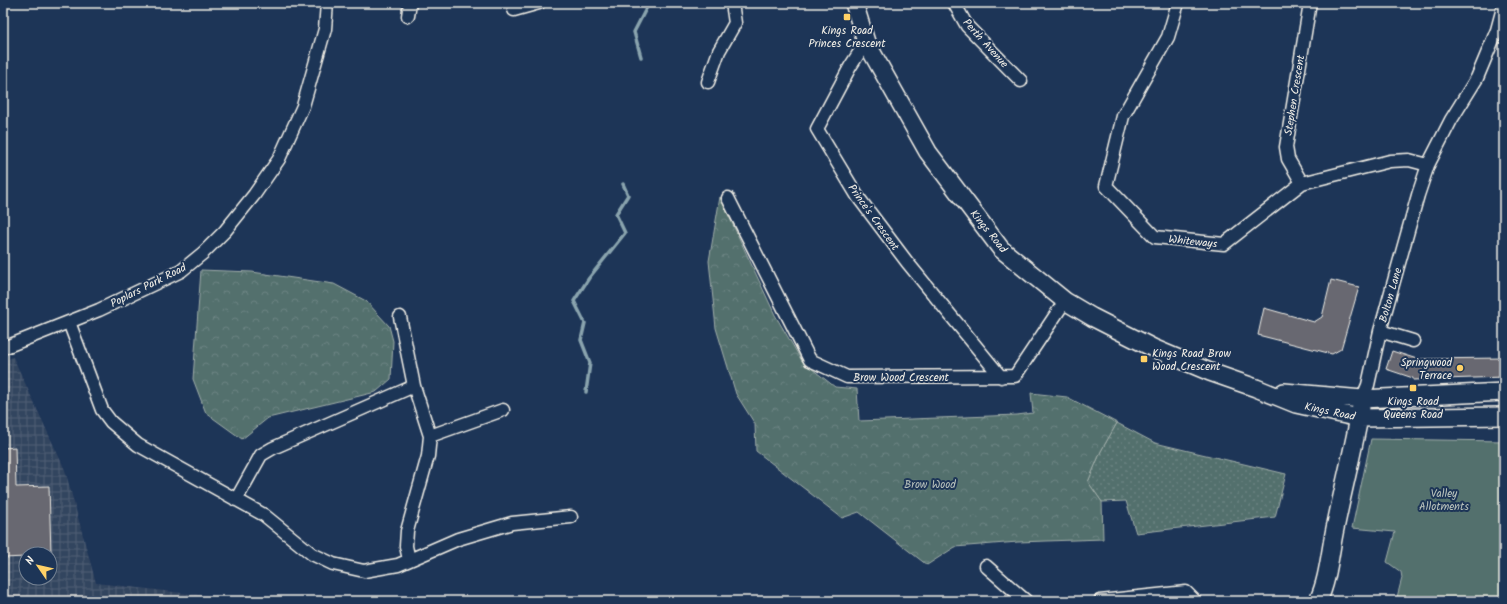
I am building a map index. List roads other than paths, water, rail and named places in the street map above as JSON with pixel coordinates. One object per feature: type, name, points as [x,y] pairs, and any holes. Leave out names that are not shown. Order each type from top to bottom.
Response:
[{"type":"street","name":"Poplars Park Road","points":[[3,348],[99,310],[181,271],[203,253],[225,231],[254,195],[279,159],[302,106],[325,29],[327,3]]},
{"type":"street","points":[[408,16],[410,3]]},
{"type":"street","points":[[514,10],[539,3]]},
{"type":"street","points":[[708,82],[719,51],[736,23],[732,3]]},
{"type":"street","name":"Kings Road","points":[[854,3],[866,42],[928,152],[1001,249],[1064,301],[1153,348],[1210,372],[1296,404],[1359,418],[1504,416]]},
{"type":"street","name":"Perth Avenue","points":[[954,3],[967,26],[1021,81]]},
{"type":"street","name":"Whiteways","points":[[1178,3],[1168,37],[1123,116],[1106,186],[1155,237],[1224,244],[1302,184],[1390,161],[1409,160],[1428,165]]},
{"type":"street","name":"Stephen Crescent","points":[[1302,184],[1288,159],[1286,147],[1310,3]]},
{"type":"street","name":"Bolton Lane","points":[[1318,601],[1323,590],[1336,523],[1357,433],[1362,399],[1368,385],[1380,331],[1418,194],[1428,165],[1451,120],[1478,78],[1500,32],[1504,4]]},
{"type":"street","name":"Prince's Crescent","points":[[866,42],[850,67],[817,129],[858,197],[907,262],[1001,377]]},
{"type":"street","name":"Brow Wood Crescent","points":[[728,198],[810,360],[847,377],[1015,376],[1064,301]]},
{"type":"street","points":[[400,317],[414,386],[430,436],[428,456],[407,531],[406,546],[409,560]]},
{"type":"street","points":[[69,322],[102,410],[111,422],[138,445],[264,515],[312,554],[333,564],[364,571],[398,565],[458,539],[512,523],[571,517]]},
{"type":"street","points":[[1380,331],[1413,341]]},
{"type":"street","points":[[236,500],[261,456],[273,448],[414,386]]},
{"type":"street","name":"Kings Road","points":[[1256,388],[1362,399],[1504,392]]},
{"type":"street","points":[[430,436],[503,410]]},
{"type":"street","points":[[986,566],[1026,601]]},
{"type":"street","points":[[1100,601],[1186,592],[1196,601]]},
{"type":"waterway","points":[[641,57],[634,32],[649,3]]},
{"type":"waterway","points":[[586,392],[590,363],[581,340],[585,323],[574,301],[589,278],[625,233],[616,214],[628,195],[623,184]]},
{"type":"place","name":"Kings Road Princes Crescent","points":[[847,17]]},
{"type":"place","name":"Kings Road Brow Wood Crescent","points":[[1144,359]]},
{"type":"place","name":"Springwood Terrace","points":[[1460,368]]},
{"type":"place","name":"Kings Road Queens Road","points":[[1413,388]]},
{"type":"park label","name":"Brow Wood","points":[[930,484]]},
{"type":"park label","name":"Valley Allotments","points":[[1444,499]]}]
